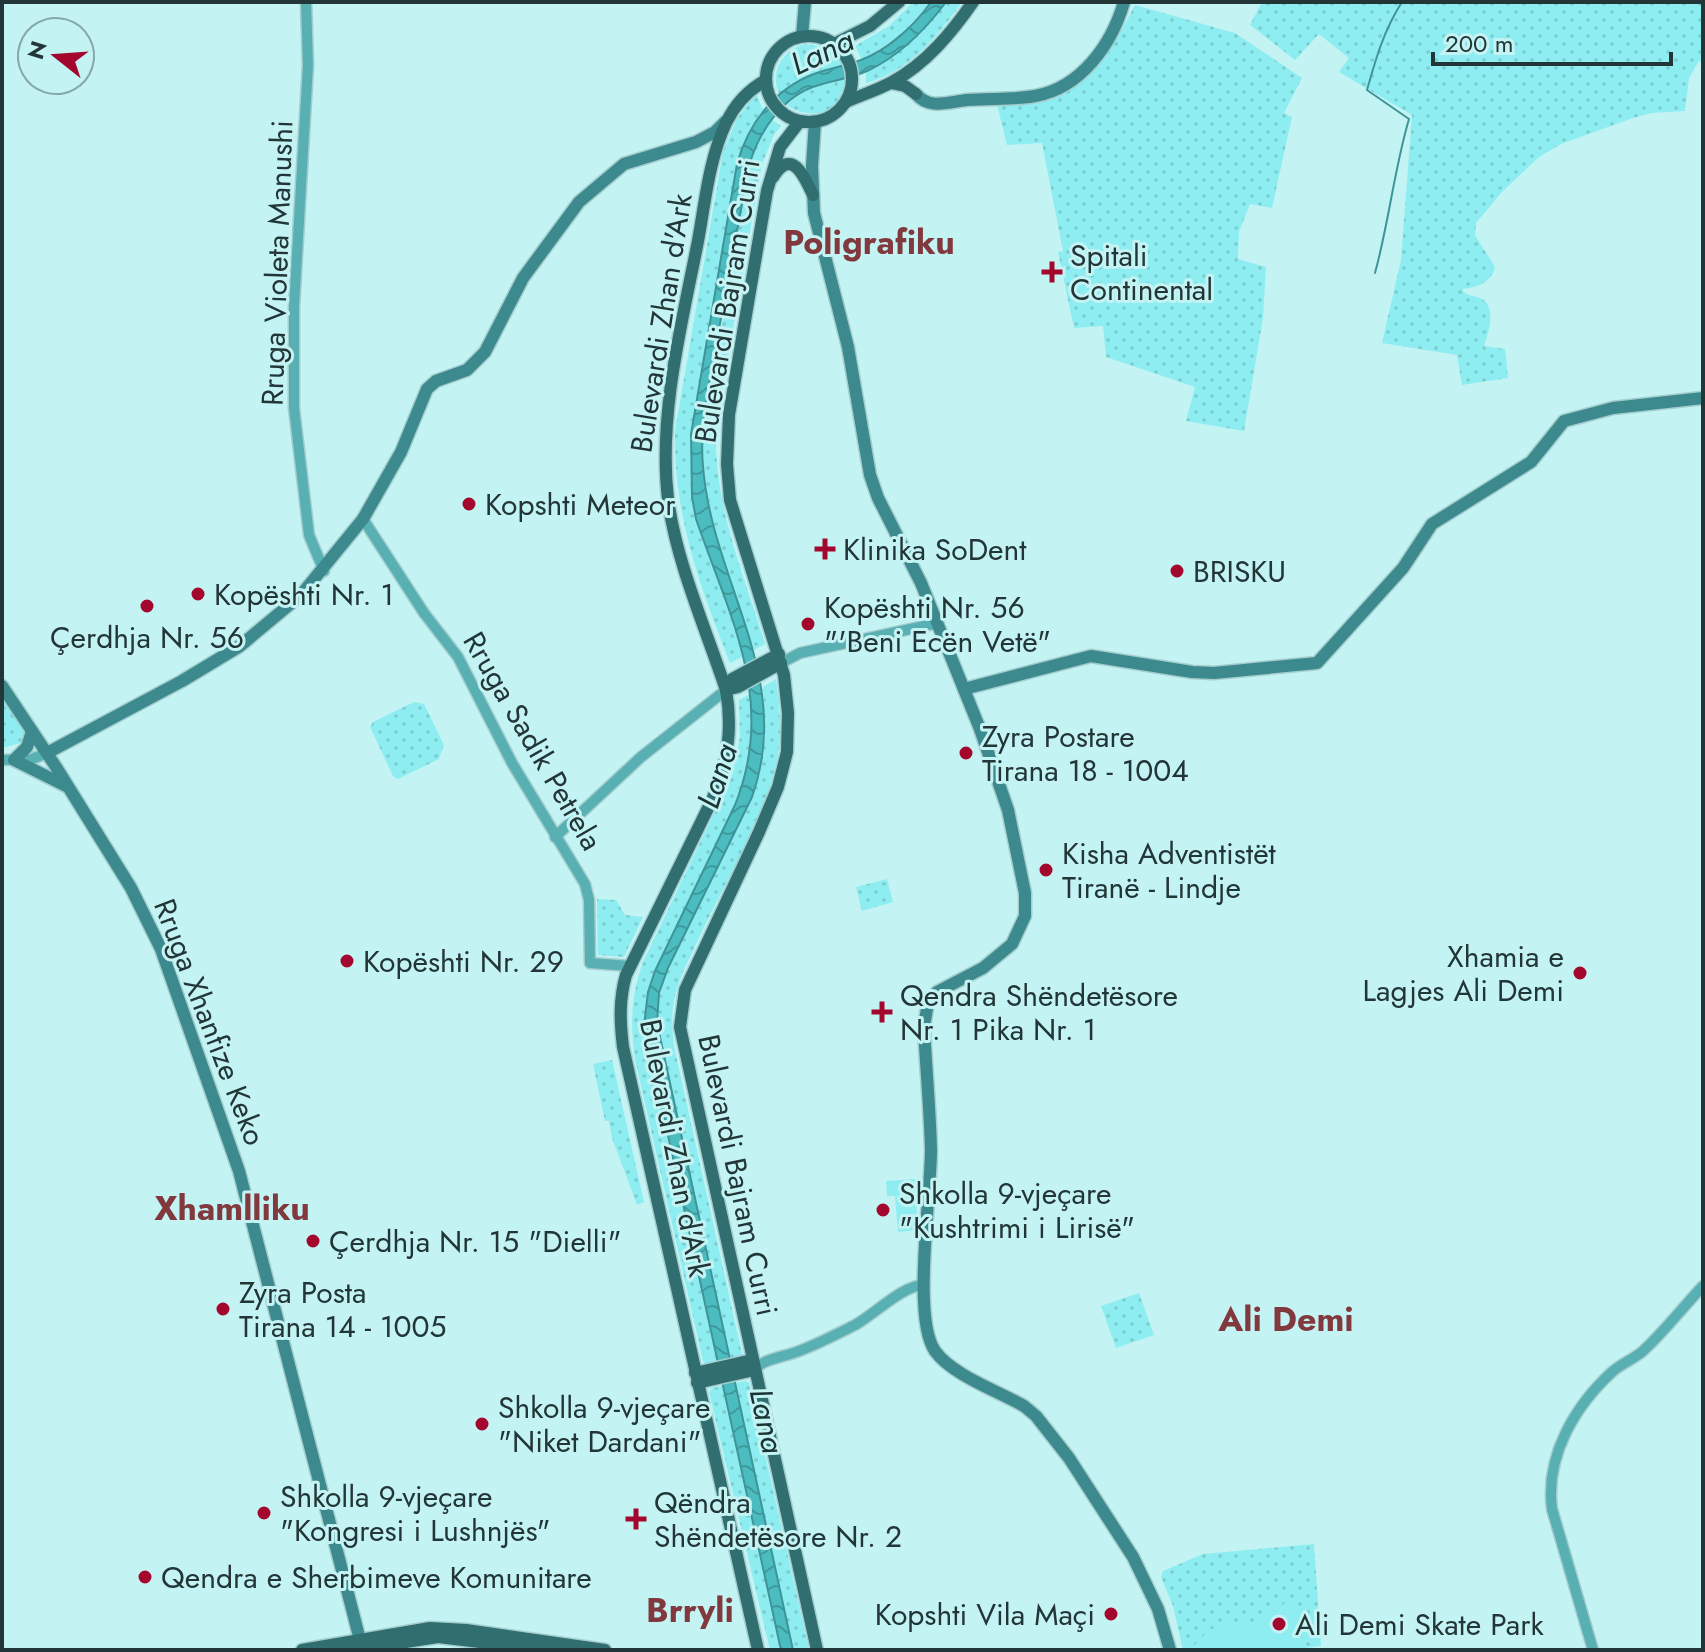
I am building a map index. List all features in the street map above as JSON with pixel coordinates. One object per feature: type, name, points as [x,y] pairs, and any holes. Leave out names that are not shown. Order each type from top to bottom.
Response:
[{"type":"main road","points":[[802,36],[805,2]]},
{"type":"main road","points":[[834,44],[870,26],[899,2]]},
{"type":"main road","points":[[846,102],[852,86],[852,70],[845,55],[825,38],[802,36],[784,44],[770,60],[766,80],[768,94],[778,110],[794,119],[815,122],[829,117],[846,102],[891,83],[915,66],[955,27],[973,2]]},
{"type":"main road","points":[[891,83],[905,86],[924,102],[935,104],[990,97],[1034,96],[1052,91],[1094,61],[1116,24],[1124,2]]},
{"type":"main road","points":[[915,66],[916,94]]},
{"type":"main road","name":"Bulevardi Zhan d'Ark","points":[[758,1650],[702,1377],[623,1047],[620,1006],[630,966],[720,782],[730,731],[733,685],[674,533],[665,470],[665,435],[714,165],[727,120],[748,90],[766,80]]},
{"type":"main road","name":"Bulevardi Bajram Curri","points":[[794,119],[780,147],[767,191],[729,415],[727,464],[730,500],[788,713],[784,771],[748,858],[685,990],[680,1027],[751,1366],[817,1650]]},
{"type":"main road","points":[[47,753],[182,681],[240,646],[301,595],[324,571],[363,519],[401,452],[427,389],[436,381],[460,373],[480,359],[523,278],[579,202],[624,164],[696,142],[715,132],[727,120]]},
{"type":"main road","points":[[815,122],[813,195],[816,221],[851,363],[870,475],[938,623],[997,775],[1012,825],[1025,893],[1026,908],[1020,931],[1012,944],[999,957],[937,992],[928,1002],[925,1018],[931,1165],[924,1285],[925,1327],[937,1354],[958,1371],[1024,1406],[1053,1438],[1133,1557],[1158,1609],[1170,1650]]},
{"type":"main road","points":[[696,142],[708,149],[714,165]]},
{"type":"main road","points":[[767,191],[778,170],[790,164],[801,169],[813,195]]},
{"type":"main road","points":[[964,689],[1091,656],[1214,673],[1317,663],[1403,568],[1432,524],[1516,474],[1540,453],[1564,421],[1613,408],[1703,398]]},
{"type":"main road","points":[[733,685],[775,661]]},
{"type":"main road","name":"Rruga Xhanfize Keko","points":[[2,686],[70,788],[154,932],[233,1151],[360,1647]]},
{"type":"main road","points":[[8,760],[27,747],[32,731]]},
{"type":"main road","points":[[8,760],[70,788]]},
{"type":"main road","points":[[702,1377],[751,1366]]},
{"type":"main road","points":[[360,1647],[414,1630],[452,1629],[605,1650]]},
{"type":"main road","points":[[302,1650],[360,1647],[427,1637],[450,1637],[546,1650]]},
{"type":"street","name":"Rruga Violeta Manushi","points":[[306,2],[308,65],[294,307],[294,408],[309,535],[324,571]]},
{"type":"street","name":"Rruga Sadik Petrela","points":[[363,519],[424,613],[458,657],[505,751],[583,879],[589,895],[590,963],[630,966]]},
{"type":"street","points":[[775,661],[938,623]]},
{"type":"street","points":[[555,837],[641,757],[733,685]]},
{"type":"street","points":[[8,760],[32,759],[47,753]]},
{"type":"street","points":[[751,1366],[800,1351],[835,1335],[880,1310],[910,1288],[924,1285]]},
{"type":"street","points":[[1593,1650],[1552,1509],[1551,1487],[1559,1452],[1569,1424],[1586,1398],[1614,1370],[1644,1350],[1703,1286]]},
{"type":"shaded area","points":[[913,2],[931,2],[900,36],[862,60],[855,46],[889,26]]},
{"type":"shaded area","points":[[946,2],[962,2],[932,40],[909,62],[866,83],[866,72],[910,41]]},
{"type":"shaded area","points":[[1262,2],[1703,2],[1703,61],[1699,61],[1689,78],[1685,111],[1651,113],[1561,144],[1539,157],[1502,192],[1476,223],[1475,235],[1495,267],[1487,280],[1463,289],[1463,292],[1487,303],[1490,321],[1484,346],[1505,349],[1508,378],[1462,385],[1457,355],[1382,343],[1401,260],[1412,115],[1339,72],[1349,58],[1319,34],[1295,60],[1250,25]]},
{"type":"shaded area","points":[[1135,5],[1235,33],[1302,78],[1284,113],[1292,117],[1272,208],[1250,204],[1239,232],[1238,259],[1266,267],[1263,318],[1244,431],[1186,421],[1195,387],[1106,357],[1103,326],[1074,328],[1058,252],[1063,251],[1042,143],[1007,145],[997,105],[1047,101],[1080,83],[1102,60]]},
{"type":"shaded area","points":[[805,44],[826,47],[843,65],[799,80],[780,96],[776,79],[779,64],[789,52]]},
{"type":"shaded area","points":[[846,77],[841,98],[827,110],[807,113],[787,105],[806,89]]},
{"type":"shaded area","points":[[756,93],[763,110],[747,135],[737,164],[691,434],[692,497],[696,519],[744,656],[730,663],[690,550],[679,493],[675,431],[723,152],[737,119]]},
{"type":"shaded area","points":[[771,119],[781,126],[762,164],[716,424],[716,454],[724,509],[765,644],[754,650],[713,521],[702,440],[749,166],[757,142]]},
{"type":"shaded area","points":[[776,679],[780,733],[770,787],[683,973],[673,1012],[674,1046],[742,1354],[729,1360],[658,1034],[658,1002],[665,976],[759,777],[765,738],[763,687]]},
{"type":"shaded area","points":[[752,693],[753,730],[747,766],[736,802],[706,871],[655,971],[645,1013],[646,1040],[717,1362],[706,1365],[635,1059],[633,1010],[643,962],[732,776],[740,737],[739,700]]},
{"type":"shaded area","points":[[2,699],[26,733],[24,742],[2,748]]},
{"type":"shaded area","points":[[414,702],[424,704],[444,745],[439,759],[398,779],[393,776],[370,727],[373,722]]},
{"type":"shaded area","points":[[887,879],[893,902],[862,911],[856,887]]},
{"type":"shaded area","points":[[597,899],[616,900],[625,915],[643,917],[624,957],[598,955]]},
{"type":"shaded area","points":[[612,1060],[644,1202],[637,1205],[612,1138],[609,1121],[605,1121],[593,1064]]},
{"type":"shaded area","points":[[915,1179],[918,1230],[898,1232],[895,1196],[887,1196],[886,1181]]},
{"type":"shaded area","points":[[1139,1293],[1154,1335],[1116,1348],[1101,1306]]},
{"type":"shaded area","points":[[735,1383],[749,1383],[809,1650],[793,1650]]},
{"type":"shaded area","points":[[722,1386],[781,1650],[770,1650],[709,1392]]},
{"type":"shaded area","points":[[1314,1544],[1321,1646],[1290,1650],[1183,1650],[1173,1606],[1161,1577],[1163,1571],[1203,1554]]},
{"type":"shaded area","name":"Ali Demi Skate Park","points":[[1291,1598],[1296,1602],[1302,1648],[1307,1650],[1190,1650],[1208,1631],[1224,1622],[1256,1627]]},
{"type":"water","points":[[931,2],[946,2],[901,50],[867,71],[819,85],[794,97],[774,116],[759,140],[749,166],[704,418],[702,450],[709,509],[758,670],[764,711],[763,753],[752,797],[668,968],[659,993],[657,1023],[793,1650],[781,1650],[644,1026],[648,992],[655,971],[735,805],[747,767],[751,730],[750,695],[744,660],[696,519],[692,497],[691,434],[737,164],[748,135],[765,110],[787,89],[814,74],[855,62],[881,50],[909,28]]},
{"type":"waterway","points":[[1375,273],[1409,119],[1367,90],[1385,34],[1402,2]]},
{"type":"place","name":"Spitali Continental","points":[[1052,272]]},
{"type":"place","name":"Kopshti Meteor","points":[[469,504]]},
{"type":"place","name":"Klinika SoDent","points":[[825,549]]},
{"type":"place","name":"BRISKU","points":[[1177,571]]},
{"type":"place","name":"Kopështi Nr. 1","points":[[198,594]]},
{"type":"place","name":"Çerdhja Nr. 56","points":[[147,606]]},
{"type":"place","name":"Kopështi Nr. 56 \"'Beni Ecën Vetë\"","points":[[808,624]]},
{"type":"place","name":"Zyra Postare Tirana 18 - 1004","points":[[966,753]]},
{"type":"place","name":"Kisha Adventistët Tiranë - Lindje","points":[[1046,870]]},
{"type":"place","name":"Kopështi Nr. 29","points":[[347,961]]},
{"type":"place","name":"Xhamia e Lagjes Ali Demi","points":[[1580,973]]},
{"type":"place","name":"Qendra Shëndetësore Nr. 1 Pika Nr. 1","points":[[882,1012]]},
{"type":"place","name":"Shkolla 9-vjeçare \"Kushtrimi i Lirisë\"","points":[[883,1210]]},
{"type":"place","name":"Çerdhja Nr. 15 \"Dielli\"","points":[[313,1241]]},
{"type":"place","name":"Zyra Posta Tirana 14 - 1005","points":[[223,1309]]},
{"type":"place","name":"Shkolla 9-vjeçare \"Niket Dardani\"","points":[[482,1424]]},
{"type":"place","name":"Shkolla 9-vjeçare \"Kongresi i Lushnjës\"","points":[[264,1513]]},
{"type":"place","name":"Qëndra Shëndetësore Nr. 2","points":[[636,1519]]},
{"type":"place","name":"Qendra e Sherbimeve Komunitare","points":[[145,1577]]},
{"type":"place","name":"Kopshti Vila Maçi","points":[[1111,1614]]},
{"type":"place","name":"Ali Demi Skate Park","points":[[1279,1624]]},
{"type":"district","name":"Poligrafiku","points":[[869,242]]},
{"type":"district","name":"Xhamlliku","points":[[232,1208]]},
{"type":"district","name":"Ali Demi","points":[[1286,1319]]},
{"type":"district","name":"Brryli","points":[[690,1610]]},
{"type":"water label","name":"Lana","points":[[822,52]]},
{"type":"water label","name":"Lana","points":[[717,776]]},
{"type":"water label","name":"Lana","points":[[767,1421]]}]
